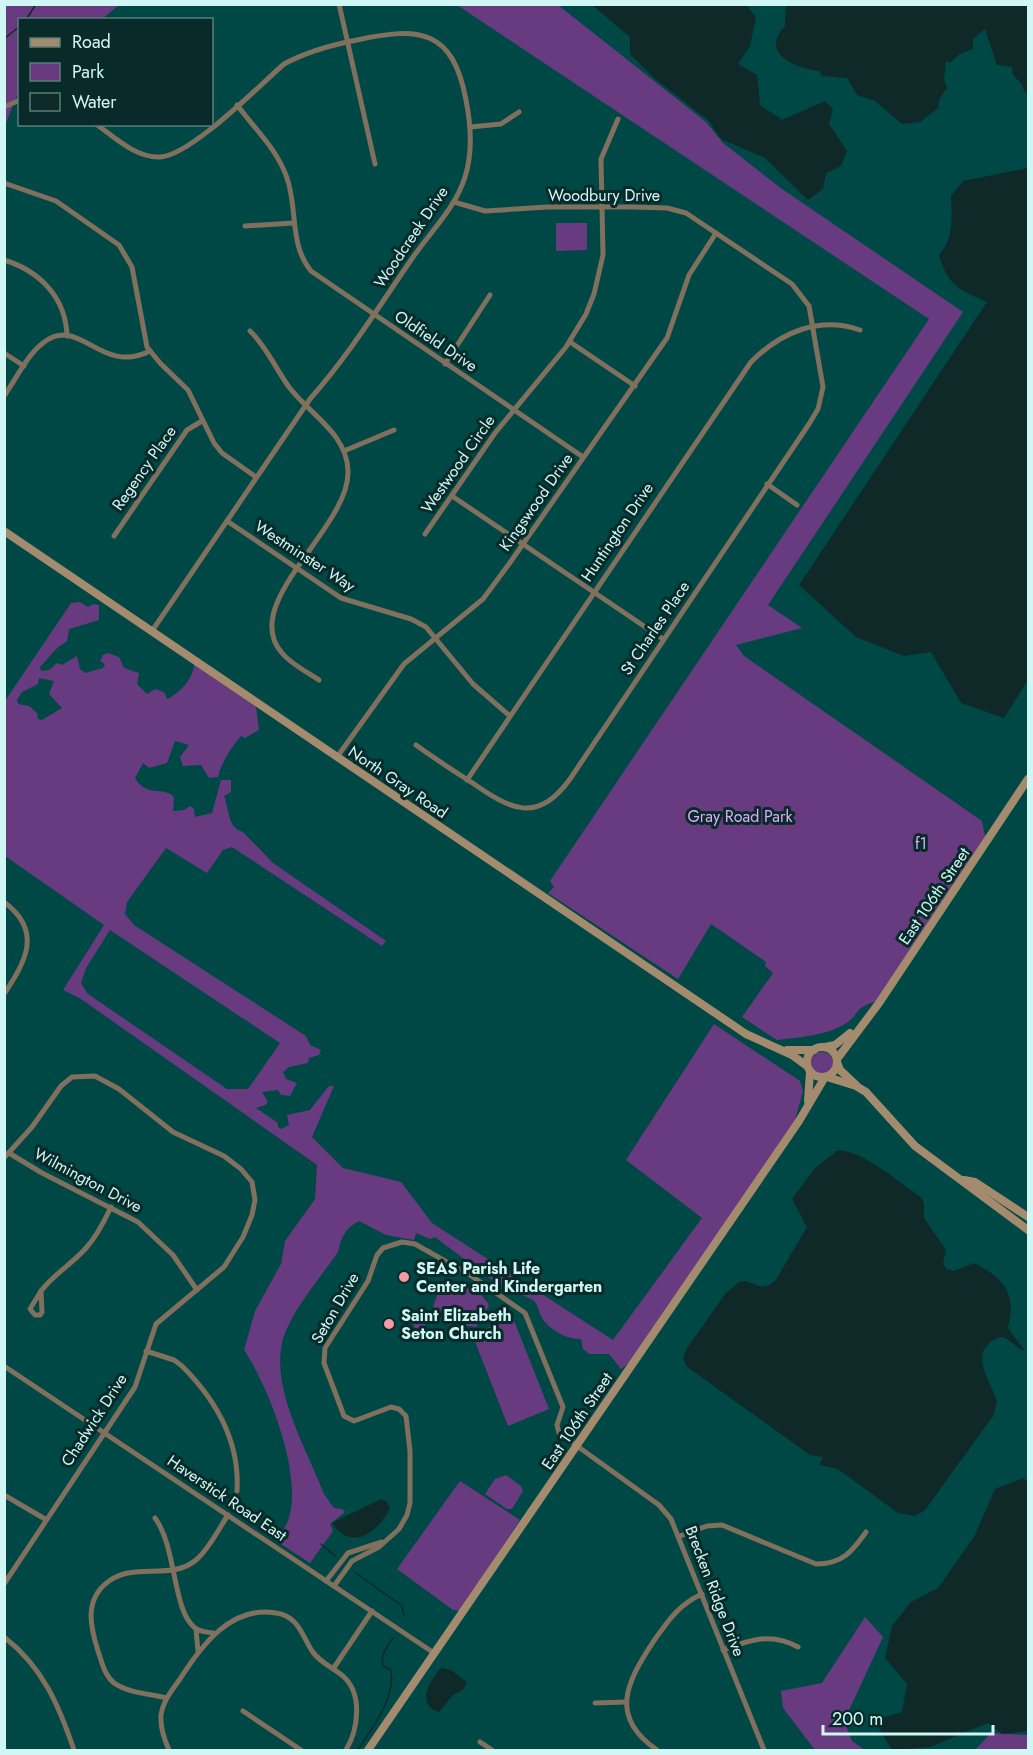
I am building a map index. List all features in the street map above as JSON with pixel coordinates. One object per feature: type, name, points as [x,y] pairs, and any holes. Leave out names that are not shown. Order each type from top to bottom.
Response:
[{"type":"street","points":[[339,4],[375,164]]},
{"type":"street","name":"Woodcreek Drive","points":[[152,631],[306,405],[337,369],[454,202],[465,176],[470,127],[462,76],[456,62],[436,42],[413,32],[308,51],[284,64],[213,125]]},
{"type":"street","points":[[4,107],[18,101]]},
{"type":"street","name":"Oldfield Drive","points":[[237,105],[273,149],[282,165],[291,195],[297,250],[311,271],[583,457]]},
{"type":"street","points":[[470,127],[501,124],[519,112]]},
{"type":"street","name":"Westwood Circle","points":[[425,534],[514,410],[570,342],[586,314],[599,275],[604,236],[601,159],[618,119]]},
{"type":"street","name":"Woodcreek Drive","points":[[99,126],[140,153],[160,157],[183,150],[212,126]]},
{"type":"street","points":[[4,183],[56,201],[119,245],[132,267],[142,329],[150,351],[188,390],[201,421],[222,453],[256,477]]},
{"type":"street","name":"Woodbury Drive","points":[[454,202],[485,211],[674,209],[716,233],[797,288],[809,306],[813,326]]},
{"type":"street","points":[[245,226],[294,223]]},
{"type":"street","name":"Kingswood Drive","points":[[337,757],[405,664],[483,598],[667,338],[688,275],[716,233]]},
{"type":"street","points":[[4,260],[23,268],[49,286],[61,303],[67,336]]},
{"type":"street","points":[[445,364],[490,296]]},
{"type":"street","name":"Huntington Drive","points":[[467,780],[592,592],[751,362],[785,335],[813,326],[842,325],[860,330]]},
{"type":"street","name":"St Charles Place","points":[[416,745],[511,807],[529,809],[552,800],[570,779],[809,424],[822,398],[823,387],[813,326]]},
{"type":"street","points":[[250,331],[261,342],[290,388],[328,427],[344,451],[348,479],[342,503],[273,608],[270,628],[280,651],[319,680]]},
{"type":"street","points":[[4,396],[43,343],[67,336],[82,339],[116,358],[138,357],[150,351]]},
{"type":"street","points":[[570,342],[634,386]]},
{"type":"street","points":[[4,353],[24,366]]},
{"type":"street","name":"Regency Place","points":[[114,536],[187,430],[201,421]]},
{"type":"street","points":[[344,451],[394,430]]},
{"type":"street","points":[[767,484],[797,505]]},
{"type":"street","points":[[452,496],[663,639]]},
{"type":"street","name":"Westminster Way","points":[[227,521],[341,598],[411,619],[426,627],[479,691],[510,716]]},
{"type":"street","name":"North Gray Road","points":[[4,531],[733,1026],[756,1040],[780,1049],[809,1069]]},
{"type":"street","name":"East 106th Street","points":[[837,1060],[859,1027],[879,1003],[1029,779]]},
{"type":"street","points":[[4,902],[20,917],[28,944],[22,967],[4,994]]},
{"type":"street","name":"East 106th Street","points":[[824,1047],[835,1045],[859,1027]]},
{"type":"street","points":[[856,1086],[815,1076],[809,1069],[808,1057],[814,1050],[824,1047],[833,1052],[840,1070],[879,1104],[912,1143],[1029,1230]]},
{"type":"street","name":"North Gray Road","points":[[780,1049],[814,1050]]},
{"type":"street","points":[[826,1077],[834,1072],[837,1060]]},
{"type":"street","name":"East 106th Street","points":[[807,1106],[809,1069]]},
{"type":"street","name":"Chadwick Drive","points":[[4,1584],[45,1519],[135,1387],[156,1324],[212,1279],[228,1261],[252,1215],[254,1190],[241,1168],[224,1156],[173,1132],[108,1081],[88,1075],[72,1077],[61,1086],[32,1127],[7,1155]]},
{"type":"street","name":"East 106th Street","points":[[368,1750],[826,1077]]},
{"type":"street","name":"Wilmington Drive","points":[[7,1155],[138,1222],[173,1255],[197,1290]]},
{"type":"street","points":[[964,1180],[975,1182],[1029,1217]]},
{"type":"street","points":[[41,1291],[58,1270],[85,1250],[111,1207]]},
{"type":"street","name":"Seton Drive","points":[[326,1581],[348,1553],[382,1542],[399,1529],[410,1508],[410,1458],[406,1416],[399,1409],[391,1407],[361,1420],[350,1420],[344,1416],[323,1355],[328,1341],[368,1281],[374,1261],[383,1248],[402,1242],[415,1244],[470,1275],[525,1313],[563,1407],[558,1430],[575,1447]]},
{"type":"street","points":[[146,1352],[174,1360],[182,1366],[220,1415],[229,1430],[238,1466],[237,1491]]},
{"type":"street","name":"Haverstick Road East","points":[[4,1366],[434,1653]]},
{"type":"street","name":"Brecken Ridge Drive","points":[[575,1447],[664,1509],[680,1536],[764,1750]]},
{"type":"street","points":[[4,1495],[45,1519]]},
{"type":"street","points":[[167,1698],[131,1690],[114,1682],[103,1666],[90,1622],[93,1600],[109,1580],[130,1572],[174,1570],[197,1559],[228,1515]]},
{"type":"street","points":[[155,1518],[166,1535],[184,1614],[196,1629],[198,1651]]},
{"type":"street","points":[[680,1536],[707,1526],[722,1525],[816,1564],[826,1564],[844,1558],[866,1532]]},
{"type":"street","name":"Seton Drive","points":[[334,1586],[352,1561],[379,1547],[382,1542]]},
{"type":"street","points":[[657,1750],[636,1731],[628,1717],[626,1702],[633,1673],[670,1618],[687,1601],[702,1594]]},
{"type":"street","points":[[333,1669],[372,1611]]},
{"type":"street","points":[[169,1750],[161,1726],[167,1698],[198,1651],[213,1633],[254,1614],[278,1613],[295,1622],[313,1652],[349,1683],[356,1705],[356,1726],[346,1750]]},
{"type":"street","points":[[196,1629],[213,1633]]},
{"type":"street","points":[[4,1637],[37,1668],[50,1688],[74,1750]]},
{"type":"street","points":[[723,1650],[750,1640],[767,1637],[786,1641],[798,1647]]},
{"type":"street","points":[[596,1703],[626,1702]]},
{"type":"street","points":[[243,1712],[301,1750]]},
{"type":"street","points":[[480,1742],[492,1750]]},
{"type":"green space","points":[[5,5],[119,5],[103,18],[18,18],[18,93],[5,125]]},
{"type":"green space","points":[[457,5],[558,5],[706,122],[723,143],[782,189],[963,312],[768,605],[802,628],[736,645],[744,656],[982,821],[986,841],[878,1001],[864,1006],[845,1024],[829,1031],[777,1040],[742,1017],[773,973],[765,966],[766,962],[711,924],[678,979],[548,893],[554,887],[550,881],[929,319]]},
{"type":"green space","points":[[556,223],[587,223],[587,250],[556,251]]},
{"type":"green space","points":[[80,602],[88,607],[93,604],[99,605],[99,620],[69,629],[67,641],[57,648],[40,667],[41,671],[49,670],[57,663],[62,665],[77,656],[80,669],[85,673],[103,668],[105,664],[100,661],[103,655],[108,653],[119,657],[124,668],[139,673],[137,684],[147,694],[155,689],[164,692],[167,699],[185,685],[194,664],[256,707],[259,730],[245,738],[241,736],[227,755],[218,777],[209,778],[201,765],[183,766],[180,757],[189,745],[175,741],[167,763],[149,768],[143,763],[135,778],[139,783],[147,789],[171,794],[174,798],[173,811],[184,810],[190,806],[194,809],[195,817],[212,813],[221,780],[231,780],[231,792],[224,796],[234,826],[243,832],[273,863],[386,941],[382,946],[232,847],[223,850],[207,873],[166,848],[127,902],[125,914],[134,925],[306,1036],[310,1045],[321,1050],[319,1055],[309,1058],[308,1063],[289,1067],[283,1072],[286,1079],[297,1083],[290,1096],[281,1095],[278,1090],[262,1092],[268,1102],[256,1108],[278,1123],[281,1129],[289,1125],[287,1115],[310,1110],[329,1086],[334,1086],[312,1137],[343,1168],[401,1182],[432,1223],[613,1340],[702,1218],[626,1160],[714,1024],[800,1081],[803,1091],[793,1128],[629,1363],[621,1369],[609,1354],[589,1354],[583,1349],[581,1339],[566,1336],[552,1328],[542,1319],[533,1300],[496,1283],[435,1237],[430,1239],[416,1233],[414,1240],[386,1235],[359,1221],[350,1227],[342,1238],[338,1252],[296,1312],[285,1333],[281,1352],[281,1372],[285,1394],[299,1436],[324,1494],[334,1508],[345,1512],[330,1524],[333,1531],[310,1563],[275,1540],[288,1521],[292,1503],[288,1457],[264,1386],[244,1350],[255,1311],[281,1264],[285,1241],[315,1199],[317,1165],[81,999],[63,990],[104,925],[5,856],[5,701],[71,603]],"holes":[[[39,678],[54,681],[49,694],[62,708],[42,720],[38,719],[37,713],[29,706],[18,704],[17,700],[22,692],[38,684]],[[110,930],[280,1043],[248,1089],[227,1089],[88,994],[81,983],[86,968]]]},
{"type":"green space","points":[[822,1052],[830,1055],[833,1063],[830,1071],[822,1074],[814,1071],[811,1063],[814,1055]]},
{"type":"green space","points":[[451,1283],[473,1290],[487,1301],[489,1306],[476,1327],[453,1324],[433,1307],[439,1290]]},
{"type":"green space","points":[[420,1314],[425,1318],[425,1326],[417,1333],[413,1324]]},
{"type":"green space","points":[[513,1318],[549,1409],[508,1426],[472,1334]]},
{"type":"green space","points":[[506,1475],[521,1486],[523,1491],[512,1509],[507,1509],[485,1494],[495,1479]]},
{"type":"green space","points":[[460,1481],[520,1520],[460,1611],[453,1610],[397,1569]]},
{"type":"green space","points":[[865,1617],[883,1637],[844,1721],[852,1741],[865,1750],[815,1750],[783,1708],[781,1691],[822,1683]]},
{"type":"green space","points":[[991,1733],[1028,1735],[1028,1750],[975,1750]]},
{"type":"water","points":[[592,5],[747,5],[756,18],[750,46],[738,64],[757,75],[760,105],[782,120],[825,101],[833,109],[829,124],[847,151],[841,166],[826,173],[823,189],[808,200],[765,158],[721,139],[709,121],[653,77],[630,54],[630,37]]},
{"type":"water","points":[[786,5],[1028,5],[1028,93],[1013,75],[1012,67],[997,65],[985,29],[973,39],[973,49],[960,54],[950,63],[946,61],[944,80],[947,87],[939,100],[938,108],[920,122],[902,124],[875,101],[857,95],[847,78],[822,76],[819,71],[791,63],[783,58],[776,44],[785,26]]},
{"type":"water","points":[[1028,168],[1028,680],[1004,718],[961,703],[931,652],[904,656],[856,637],[799,585],[987,302],[956,286],[947,274],[939,255],[950,235],[951,196],[963,181]]},
{"type":"water","points":[[838,1150],[849,1152],[870,1162],[921,1197],[924,1203],[924,1218],[946,1250],[943,1262],[946,1269],[954,1271],[974,1263],[1000,1281],[1006,1288],[1011,1305],[1008,1328],[1025,1351],[1002,1337],[993,1340],[985,1347],[982,1363],[997,1403],[993,1416],[925,1510],[915,1516],[898,1513],[838,1469],[819,1465],[823,1457],[810,1455],[686,1366],[683,1358],[687,1348],[726,1293],[739,1282],[746,1281],[767,1286],[775,1281],[807,1227],[792,1199],[815,1168]]},
{"type":"water","points":[[1024,1478],[1028,1484],[1028,1731],[1002,1734],[988,1723],[930,1747],[892,1750],[874,1720],[902,1712],[907,1684],[885,1658],[892,1626],[911,1602],[938,1588],[974,1537],[995,1489]]},
{"type":"water","points":[[381,1499],[387,1502],[390,1508],[379,1525],[364,1536],[356,1538],[347,1536],[339,1532],[332,1523]]},
{"type":"water","points":[[441,1668],[451,1670],[467,1682],[463,1690],[453,1695],[439,1712],[432,1709],[426,1698],[432,1679]]},
{"type":"waterway","points":[[27,18],[36,4]]},
{"type":"waterway","points":[[4,39],[18,28]]},
{"type":"waterway","points":[[321,1544],[335,1556]]},
{"type":"waterway","points":[[356,1573],[402,1606],[404,1615]]},
{"type":"waterway","points":[[358,1750],[382,1712],[390,1691],[391,1670],[383,1666],[382,1658],[393,1638]]},
{"type":"place","name":"SEAS Parish Life Center and Kindergarten","points":[[404,1277]]},
{"type":"place","name":"Saint Elizabeth Seton Church","points":[[389,1324]]},
{"type":"park label","name":"Gray Road Park","points":[[740,816]]},
{"type":"park label","name":"f1","points":[[921,843]]}]
